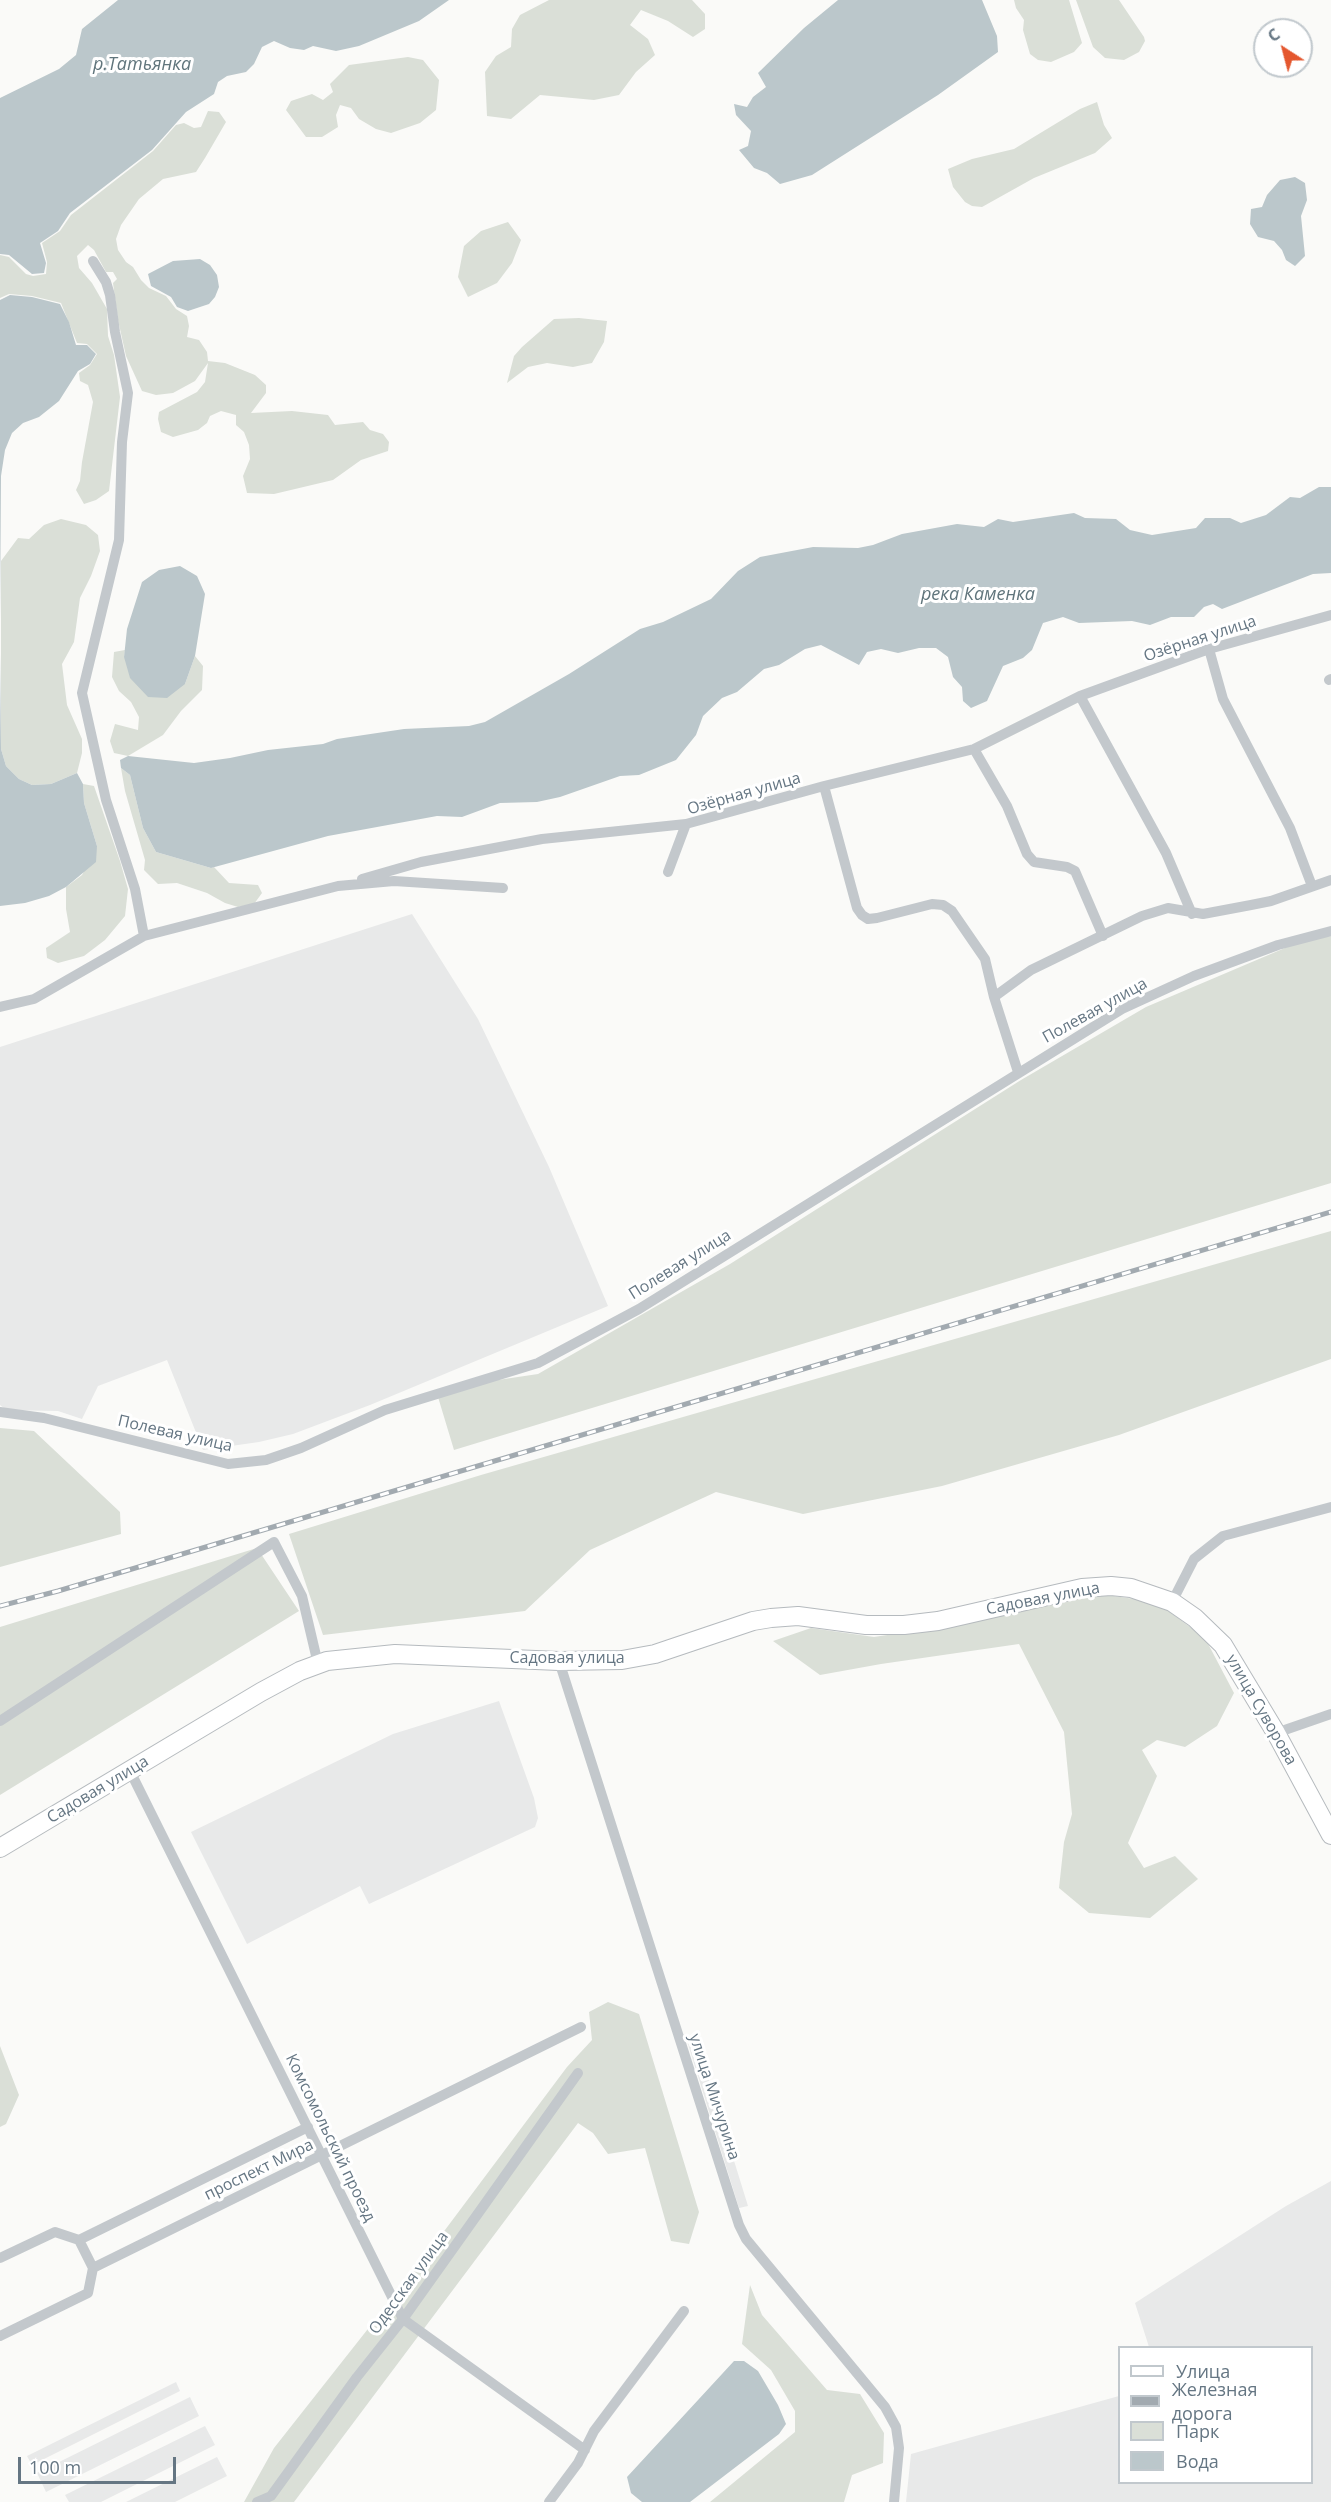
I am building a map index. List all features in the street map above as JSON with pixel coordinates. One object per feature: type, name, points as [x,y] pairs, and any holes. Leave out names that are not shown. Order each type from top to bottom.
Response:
[{"type":"main road","name":"Садовая улица","points":[[0,1848],[261,1692],[318,1664],[344,1658],[395,1654],[559,1661],[622,1659],[655,1654],[753,1621],[771,1618],[798,1616],[866,1625],[904,1626],[938,1621],[1082,1588],[1112,1586],[1154,1594],[1172,1602]]},
{"type":"main road","name":"улица Суворова","points":[[1172,1602],[1195,1618],[1223,1645],[1276,1733],[1331,1835]]},
{"type":"street","points":[[93,261],[111,295],[128,393],[122,442],[119,540],[82,693],[106,800],[135,889],[144,936]]},
{"type":"street","name":"Озёрная улица","points":[[668,872],[686,824],[824,786],[974,749],[1080,696],[1209,649],[1331,615]]},
{"type":"street","points":[[1209,649],[1223,699],[1290,828],[1312,886]]},
{"type":"street","points":[[1080,696],[1166,853],[1192,914]]},
{"type":"street","points":[[974,749],[1007,806],[1027,854],[1034,862],[1067,867],[1075,871],[1103,936]]},
{"type":"street","name":"Озёрная улица","points":[[824,786],[857,908],[862,915],[868,919],[877,918],[932,904],[943,905],[952,911],[985,959],[994,997]]},
{"type":"street","points":[[0,1007],[34,999],[144,936],[338,886],[420,862],[575,834],[686,824]]},
{"type":"street","points":[[1018,1072],[994,997],[1031,970],[1142,916],[1168,908],[1192,914],[1203,914],[1271,901],[1331,880]]},
{"type":"street","points":[[338,886],[394,881],[503,888]]},
{"type":"street","name":"Полевая улица","points":[[0,1412],[44,1418],[228,1464],[266,1460],[301,1448],[385,1410],[538,1364],[639,1309],[1122,1009],[1194,976],[1278,945],[1331,931]]},
{"type":"street","points":[[1172,1602],[1194,1559],[1224,1536],[1331,1507]]},
{"type":"street","points":[[0,1721],[274,1542],[302,1596],[318,1664]]},
{"type":"street","name":"улица Мичурина","points":[[559,1661],[739,2224],[746,2238],[885,2407],[896,2427],[899,2448],[894,2502]]},
{"type":"street","points":[[1276,1733],[1331,1714]]},
{"type":"street","name":"Комсомольский проезд","points":[[130,1771],[403,2319],[585,2450]]},
{"type":"street","name":"проспект Мира","points":[[93,2268],[581,2027]]},
{"type":"street","name":"Одесская улица","points":[[257,2502],[275,2499],[357,2377],[403,2319],[578,2073]]},
{"type":"street","name":"проспект Мира","points":[[79,2240],[308,2127]]},
{"type":"street","points":[[0,2258],[55,2232],[79,2240],[93,2268],[88,2293],[0,2336]]},
{"type":"street","points":[[549,2502],[578,2463],[594,2431],[684,2311]]},
{"type":"shaded area","points":[[412,914],[478,1019],[549,1167],[608,1306],[370,1405],[293,1434],[259,1442],[203,1450],[167,1360],[98,1386],[82,1419],[58,1411],[6,1410],[0,1405],[0,1047]]},
{"type":"shaded area","points":[[499,1701],[534,1798],[538,1818],[535,1827],[369,1904],[360,1886],[247,1944],[191,1832],[393,1734]]},
{"type":"shaded area","points":[[697,2041],[748,2206],[739,2208],[688,2044]]},
{"type":"shaded area","points":[[1331,2181],[1331,2502],[906,2502],[911,2454],[1118,2396],[1118,2484],[1313,2484],[1313,2346],[1149,2346],[1135,2303],[1286,2206]]},
{"type":"shaded area","points":[[176,2382],[180,2391],[32,2465],[27,2456]]},
{"type":"shaded area","points":[[190,2397],[199,2416],[46,2492],[37,2473]]},
{"type":"shaded area","points":[[205,2426],[215,2445],[101,2502],[69,2502],[65,2495]]},
{"type":"shaded area","points":[[217,2457],[227,2476],[175,2502],[126,2502]]},
{"type":"green space","points":[[549,0],[692,0],[705,14],[705,29],[693,37],[668,21],[641,10],[630,25],[648,39],[655,55],[636,72],[619,95],[594,100],[540,95],[511,119],[487,116],[485,72],[496,56],[511,47],[512,29],[520,15]]},
{"type":"green space","points":[[1014,0],[1069,0],[1082,43],[1074,52],[1051,62],[1038,60],[1030,54],[1023,30],[1024,20]]},
{"type":"green space","points":[[1076,0],[1119,0],[1144,37],[1145,41],[1139,52],[1124,60],[1105,58],[1093,47]]},
{"type":"green space","points":[[408,57],[423,60],[439,80],[436,110],[420,123],[391,133],[376,129],[359,119],[351,108],[340,105],[336,115],[338,127],[322,137],[306,137],[286,110],[291,101],[312,94],[323,100],[333,92],[330,84],[349,65]]},
{"type":"green space","points":[[1097,102],[1104,125],[1112,138],[1095,153],[1034,178],[982,207],[972,206],[965,202],[953,187],[948,169],[972,159],[1014,149],[1080,109]]},
{"type":"green space","points":[[208,111],[219,112],[226,122],[196,172],[163,179],[139,199],[121,225],[116,239],[118,250],[149,288],[166,296],[176,309],[187,316],[189,326],[187,337],[199,340],[207,352],[208,361],[225,363],[255,375],[266,385],[266,393],[251,413],[292,411],[328,415],[335,425],[363,422],[370,430],[383,434],[389,442],[388,451],[361,460],[333,480],[274,494],[247,493],[243,476],[250,459],[249,445],[244,432],[236,425],[236,415],[221,411],[210,416],[207,423],[198,430],[173,437],[161,432],[159,412],[197,392],[205,382],[208,363],[195,381],[173,393],[156,395],[142,391],[126,356],[113,283],[117,279],[113,272],[106,272],[94,250],[88,245],[77,256],[79,268],[92,283],[107,309],[108,336],[114,355],[120,397],[109,491],[96,500],[84,504],[76,490],[80,481],[93,402],[88,385],[80,381],[79,373],[90,365],[97,354],[87,344],[77,343],[61,303],[32,296],[9,294],[0,298],[0,255],[9,257],[26,274],[33,276],[46,274],[47,262],[42,243],[60,231],[71,215],[153,151],[176,125],[184,123],[194,128],[201,127]]},
{"type":"green space","points":[[508,222],[521,240],[512,263],[497,283],[468,297],[458,277],[464,246],[481,231]]},
{"type":"green space","points":[[579,318],[607,321],[604,342],[592,363],[573,367],[547,363],[528,367],[507,383],[514,356],[522,347],[554,319]]},
{"type":"green space","points":[[61,519],[86,525],[98,535],[100,551],[80,598],[74,642],[62,664],[67,705],[82,739],[82,753],[77,773],[51,784],[32,785],[19,779],[6,766],[1,749],[1,561],[18,538],[29,539],[44,525]]},
{"type":"green space","points":[[125,650],[124,657],[185,684],[195,656],[203,666],[202,690],[181,711],[163,735],[128,756],[114,753],[110,741],[115,724],[138,730],[139,717],[131,702],[119,691],[112,677],[114,652]]},
{"type":"green space","points":[[121,768],[130,775],[143,828],[156,852],[214,867],[229,883],[258,885],[262,893],[254,904],[238,907],[177,883],[158,884],[144,870],[145,860],[125,791]]},
{"type":"green space","points":[[83,784],[94,786],[120,861],[128,889],[125,916],[105,940],[84,956],[58,963],[47,958],[46,948],[70,932],[66,909],[66,887],[82,875],[97,846],[84,803]]},
{"type":"green space","points":[[1331,936],[1331,1183],[454,1450],[438,1397],[491,1381],[538,1374],[730,1264],[1021,1080],[1146,1007],[1299,942]]},
{"type":"green space","points":[[1331,1231],[1331,1359],[1119,1435],[942,1486],[803,1514],[716,1492],[590,1550],[525,1611],[323,1635],[289,1534],[481,1475]]},
{"type":"green space","points":[[0,1428],[34,1431],[120,1512],[121,1534],[0,1567]]},
{"type":"green space","points":[[257,1548],[299,1611],[0,1795],[0,1627]]},
{"type":"green space","points":[[1092,1593],[1156,1602],[1205,1638],[1234,1693],[1217,1726],[1185,1747],[1157,1740],[1142,1750],[1157,1776],[1128,1843],[1144,1868],[1175,1856],[1198,1879],[1150,1918],[1089,1913],[1059,1888],[1064,1842],[1072,1814],[1064,1732],[1019,1644],[820,1675],[773,1641],[811,1628],[874,1637],[940,1627]]},
{"type":"green space","points":[[608,2002],[639,2014],[699,2212],[689,2244],[671,2241],[645,2148],[608,2154],[593,2133],[578,2123],[294,2502],[244,2502],[274,2448],[427,2254],[567,2067],[592,2040],[589,2012]]},
{"type":"green space","points":[[0,2046],[19,2095],[6,2124],[0,2127]]},
{"type":"green space","points":[[750,2285],[762,2315],[827,2390],[860,2394],[884,2433],[883,2463],[852,2475],[844,2502],[710,2502],[795,2432],[795,2411],[771,2370],[742,2344]]},
{"type":"water","name":"р.Татьянка","points":[[118,0],[449,0],[419,21],[359,46],[336,51],[313,46],[304,50],[290,48],[274,41],[262,47],[254,64],[246,72],[227,76],[218,82],[214,94],[186,112],[152,150],[70,213],[58,231],[40,243],[46,263],[44,273],[32,274],[9,255],[0,254],[0,98],[59,69],[76,55],[82,29]]},
{"type":"water","points":[[838,0],[982,0],[997,36],[998,52],[938,95],[812,175],[780,184],[767,173],[754,168],[739,150],[748,146],[751,131],[736,115],[734,104],[747,107],[753,97],[766,87],[758,73],[804,28]]},
{"type":"water","points":[[1295,177],[1305,183],[1307,200],[1301,216],[1305,256],[1295,266],[1286,260],[1282,250],[1274,241],[1258,237],[1250,224],[1251,209],[1262,207],[1267,195],[1280,180]]},
{"type":"water","points":[[200,259],[210,265],[217,275],[219,287],[209,304],[188,311],[177,307],[171,297],[151,286],[148,274],[173,261]]},
{"type":"water","points":[[10,295],[32,297],[60,304],[69,322],[76,345],[87,345],[96,354],[90,364],[78,371],[59,401],[39,417],[23,423],[12,433],[5,450],[1,476],[0,620],[0,300]]},
{"type":"water","name":"река Каменка","points":[[1319,487],[1331,487],[1331,573],[1313,574],[1222,609],[1213,604],[1204,607],[1194,617],[1171,617],[1150,625],[1132,621],[1079,623],[1063,617],[1043,623],[1032,650],[1023,658],[1003,666],[987,701],[971,708],[963,701],[962,687],[953,677],[948,657],[936,648],[919,648],[898,653],[881,649],[867,652],[859,665],[821,645],[805,649],[779,665],[764,669],[737,692],[722,698],[703,716],[696,735],[676,760],[639,775],[620,776],[560,797],[537,802],[500,803],[462,817],[437,816],[328,836],[211,868],[156,852],[143,828],[130,775],[121,768],[120,760],[128,756],[194,763],[268,750],[323,744],[337,739],[404,729],[469,726],[485,722],[569,674],[640,629],[663,622],[711,599],[738,571],[760,557],[813,547],[858,548],[902,534],[957,524],[984,527],[998,519],[1013,522],[1074,513],[1085,518],[1116,519],[1130,530],[1152,535],[1196,528],[1205,518],[1230,518],[1241,523],[1266,515],[1290,497],[1300,498]]},
{"type":"water","points":[[180,566],[197,576],[205,594],[195,656],[185,684],[167,698],[148,697],[130,678],[124,657],[127,629],[142,582],[159,570]]},
{"type":"water","points":[[0,653],[1,749],[6,766],[19,779],[32,785],[51,784],[77,773],[83,784],[84,803],[97,846],[96,862],[66,887],[49,896],[25,903],[0,906]]},
{"type":"water","points":[[734,2361],[744,2361],[758,2371],[778,2405],[786,2424],[779,2434],[690,2502],[642,2502],[631,2493],[627,2477]]},
{"type":"railway","points":[[0,1606],[58,1591],[1331,1212]]}]
